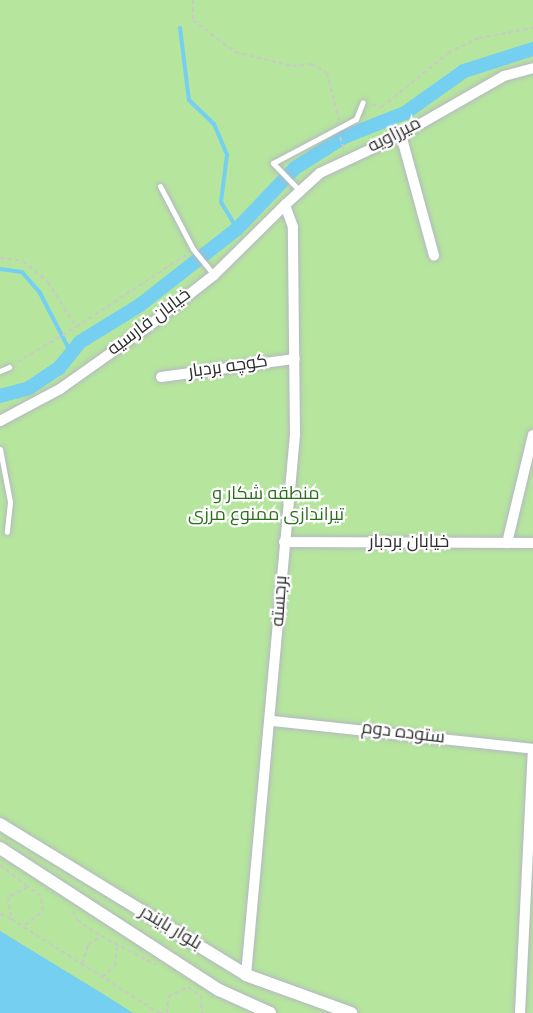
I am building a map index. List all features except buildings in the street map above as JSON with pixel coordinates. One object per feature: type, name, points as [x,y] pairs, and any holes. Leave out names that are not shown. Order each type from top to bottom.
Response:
[{"type":"street","name":"میرزاویه","points":[[285,205],[297,188],[320,173],[401,135],[504,76],[533,68]]},
{"type":"street","points":[[401,135],[434,256]]},
{"type":"street","name":"برجسته","points":[[246,975],[273,721],[284,542],[295,435],[293,227],[285,205]]},
{"type":"street","name":"خیابان فارسیه","points":[[0,421],[60,389],[214,275],[285,205]]},
{"type":"street","name":"کوچه بردبار","points":[[161,377],[295,359]]},
{"type":"street","points":[[507,543],[533,435]]},
{"type":"street","name":"خیابان بردبار","points":[[284,542],[533,543]]},
{"type":"street","name":"ستوده دوم","points":[[273,721],[533,750]]},
{"type":"street","points":[[520,1013],[529,919],[533,750]]},
{"type":"street","name":"بلوار بایندر","points":[[0,824],[246,975],[351,1013]]},
{"type":"street","name":"بلوار بایندر","points":[[0,848],[219,990],[270,1013]]},
{"type":"street","points":[[52,883],[64,864]]},
{"type":"lane","points":[[297,188],[273,163],[340,132],[356,119],[363,102]]},
{"type":"lane","points":[[160,186],[195,252],[214,275]]},
{"type":"lane","points":[[0,371],[9,367]]},
{"type":"lane","points":[[0,449],[10,502],[6,532]]},
{"type":"path","points":[[193,0],[193,21],[235,51],[292,66],[311,64],[327,73],[344,149]]},
{"type":"path","points":[[363,102],[382,107],[448,53],[479,38],[533,28]]},
{"type":"path","points":[[9,367],[52,338],[76,327],[195,252]]},
{"type":"path","points":[[0,258],[23,261],[48,282],[76,327]]},
{"type":"path","points":[[0,865],[28,888],[41,896],[50,896]]},
{"type":"path","points":[[11,919],[8,897],[28,888]]},
{"type":"path","points":[[25,925],[43,911],[41,896]]},
{"type":"path","points":[[65,906],[101,936],[163,969]]},
{"type":"path","points":[[0,914],[25,925],[159,1013],[167,1013],[173,991],[188,987]]},
{"type":"path","points":[[82,964],[88,945],[101,936]]},
{"type":"path","points":[[102,977],[115,966],[117,946]]},
{"type":"path","points":[[183,982],[201,996],[202,1013]]},
{"type":"green space","name":"منطقه شکار و تیراندازی ممنوع مرزی","points":[[0,0],[533,0],[533,1013],[0,1013]]},
{"type":"water","points":[[0,931],[100,992],[133,1013],[0,1013]]},
{"type":"waterway","points":[[180,28],[189,100],[214,124],[227,155],[221,202],[237,229]]},
{"type":"waterway","points":[[0,396],[29,388],[59,368],[80,342],[140,305],[237,229],[295,168],[344,137],[405,113],[464,71],[533,49]]},
{"type":"waterway","points":[[0,269],[22,272],[40,293],[71,353]]}]
